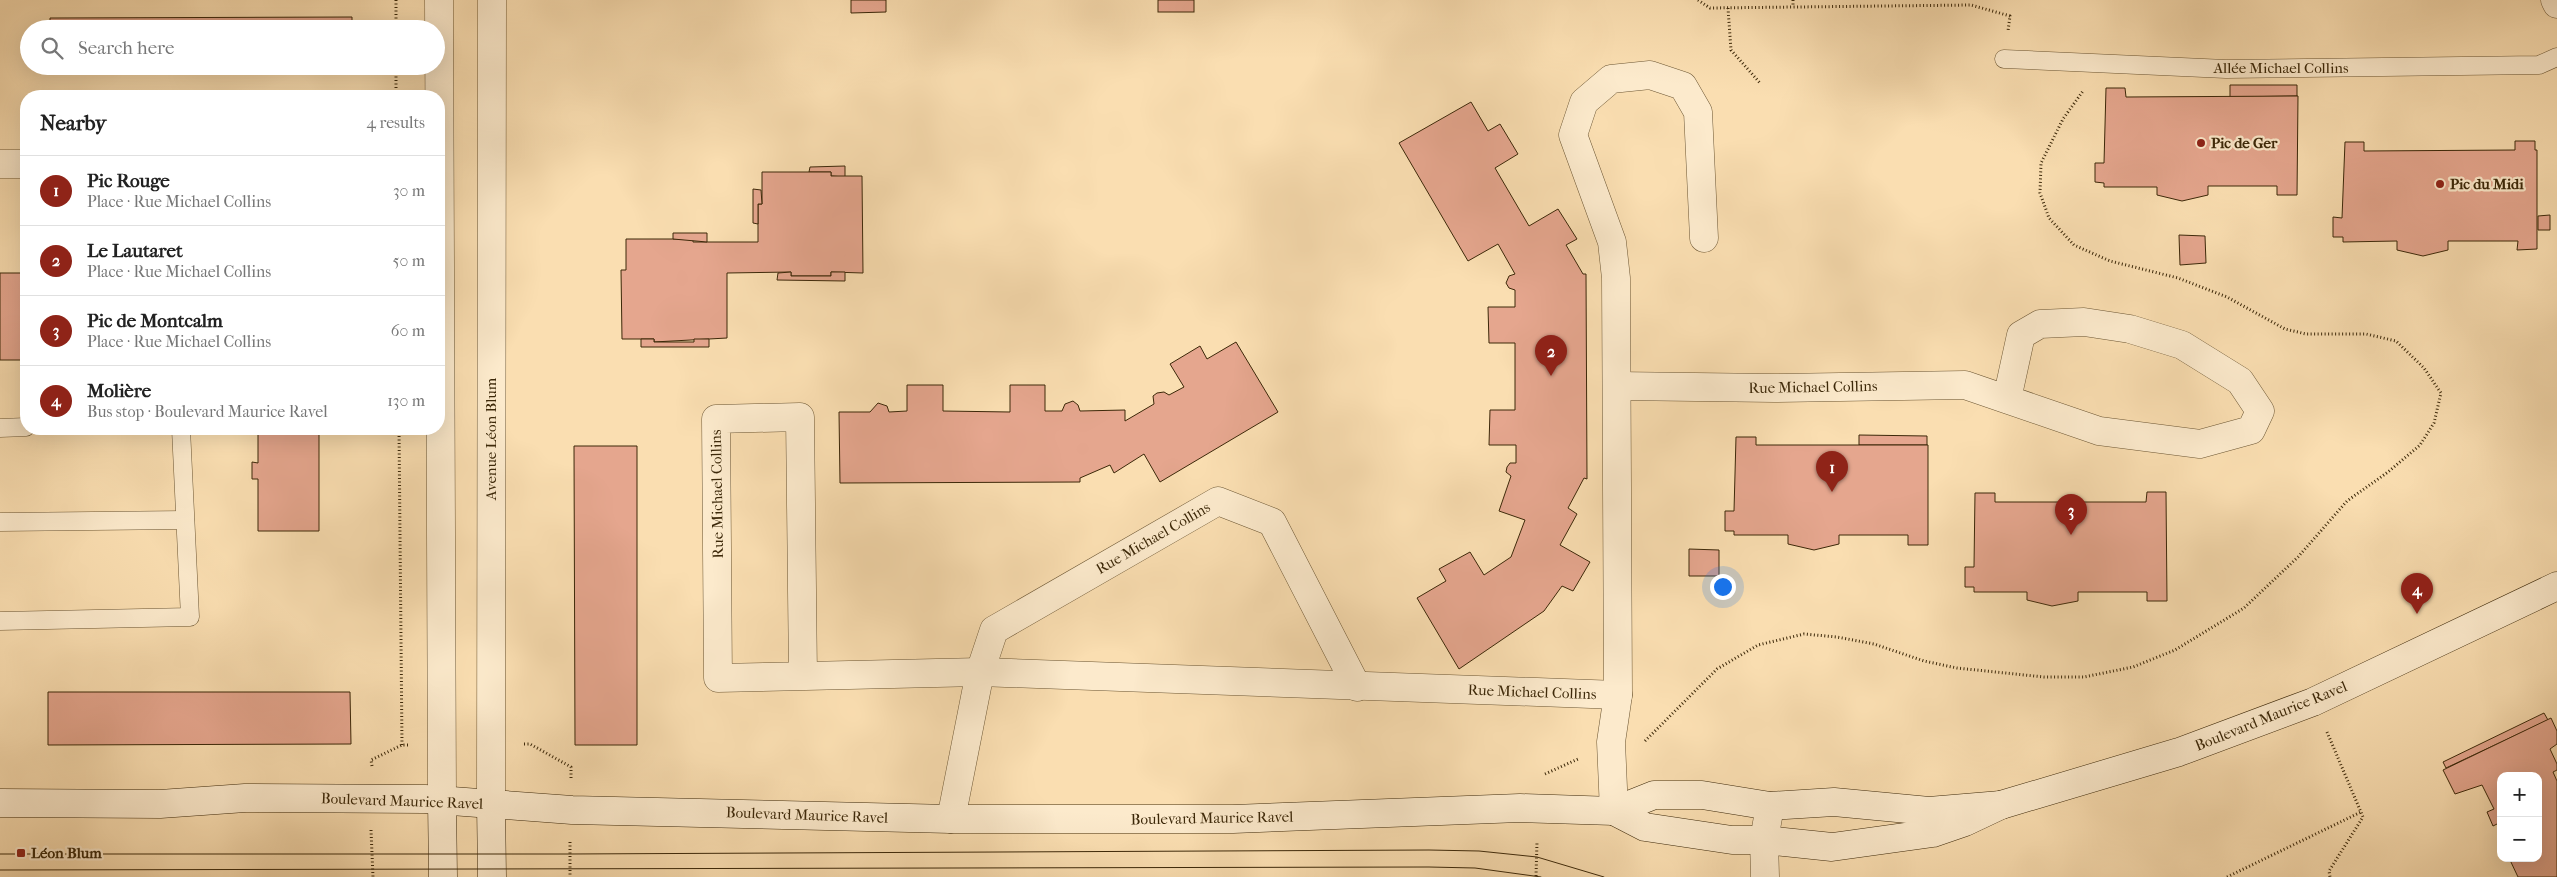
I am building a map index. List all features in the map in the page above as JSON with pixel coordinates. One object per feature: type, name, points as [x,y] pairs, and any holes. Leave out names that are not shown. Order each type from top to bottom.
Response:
[{"type":"street","points":[[439,0],[439,20]]},
{"type":"street","name":"Avenue Léon Blum","points":[[492,0],[492,877]]},
{"type":"street","points":[[2555,0],[2557,4]]},
{"type":"street","points":[[439,75],[439,90]]},
{"type":"street","name":"Rue Michael Collins","points":[[1614,811],[1611,742],[1618,695],[1616,278],[1612,242],[1573,135],[1584,102],[1611,79],[1650,75],[1683,86],[1698,112],[1704,238]]},
{"type":"street","points":[[0,164],[20,164]]},
{"type":"street","name":"Rue Michael Collins","points":[[1617,386],[1774,388],[1965,385],[2099,431],[2200,444],[2251,430],[2260,411],[2240,381],[2182,345],[2130,329],[2084,322],[2040,324],[2021,335],[2007,399]]},
{"type":"street","name":"Rue Michael Collins","points":[[803,676],[800,417],[716,419],[718,678],[980,672],[1618,695]]},
{"type":"street","points":[[441,435],[443,877]]},
{"type":"street","name":"Rue Michael Collins","points":[[951,819],[980,672],[994,630],[1218,501],[1272,522],[1357,686]]},
{"type":"street","name":"Boulevard Maurice Ravel","points":[[1614,811],[1645,827],[1732,840],[1764,840],[1832,847],[1933,834],[1965,822],[2001,805],[2179,752],[2314,702],[2557,586]]},
{"type":"street","name":"Boulevard Maurice Ravel","points":[[0,803],[160,804],[245,798],[442,800],[572,810],[951,819],[1233,819],[1537,808],[1614,811],[1654,795],[1702,795],[1770,806],[1834,802],[1929,810],[2001,805]]},
{"type":"street","points":[[1765,877],[1764,840],[1770,806]]},
{"type":"lane","name":"Allée Michael Collins","points":[[2004,58],[2226,69],[2539,65],[2557,57]]},
{"type":"lane","points":[[0,428],[20,427]]},
{"type":"lane","points":[[0,621],[190,617],[181,435]]},
{"type":"lane","points":[[0,522],[185,520]]},
{"type":"path","points":[[396,0],[396,20]]},
{"type":"path","points":[[1698,0],[1710,8],[1971,5],[2010,16],[2004,58]]},
{"type":"path","points":[[1793,0],[1793,7]]},
{"type":"path","points":[[1971,5],[1972,0]]},
{"type":"path","points":[[1728,8],[1731,50],[1760,83]]},
{"type":"path","points":[[1537,808],[1540,777],[1584,757],[1634,754],[1717,668],[1758,645],[1804,634],[1837,637],[1874,644],[1924,661],[1991,673],[2084,677],[2133,667],[2175,650],[2244,608],[2298,557],[2347,501],[2388,472],[2420,445],[2434,423],[2441,393],[2424,368],[2396,341],[2366,334],[2306,334],[2285,329],[2227,297],[2178,278],[2110,261],[2074,245],[2049,218],[2040,193],[2040,163],[2063,120],[2104,63]]},
{"type":"path","points":[[396,75],[396,90]]},
{"type":"path","points":[[399,435],[402,745]]},
{"type":"path","points":[[2314,702],[2363,817],[2329,871],[2330,877]]},
{"type":"path","points":[[2227,877],[2361,812]]},
{"type":"building","points":[[851,0],[886,0],[886,12],[851,13]]},
{"type":"building","points":[[1158,0],[1194,0],[1194,12],[1158,12]]},
{"type":"building","points":[[352,17],[352,20],[50,20],[50,18]]},
{"type":"building","points":[[2230,85],[2297,85],[2297,96],[2230,97]]},
{"type":"building","name":"Pic de Ger","points":[[2106,88],[2125,88],[2126,97],[2298,96],[2297,195],[2277,195],[2277,186],[2208,186],[2208,195],[2182,201],[2157,195],[2157,187],[2104,187],[2104,183],[2095,182],[2095,163],[2104,163]]},
{"type":"building","points":[[1471,102],[1488,131],[1500,124],[1518,154],[1495,168],[1529,226],[1558,209],[1577,239],[1566,245],[1583,274],[1586,274],[1587,479],[1584,478],[1568,508],[1577,514],[1560,545],[1590,562],[1573,591],[1562,586],[1544,611],[1459,669],[1417,598],[1446,581],[1439,569],[1470,552],[1484,575],[1511,557],[1525,520],[1499,511],[1511,476],[1506,472],[1507,467],[1510,463],[1516,463],[1516,445],[1489,445],[1490,410],[1515,410],[1515,343],[1489,343],[1488,307],[1515,307],[1515,290],[1509,288],[1506,283],[1509,276],[1515,274],[1498,244],[1468,261],[1399,143]]},
{"type":"building","name":"Pic du Midi","points":[[2515,141],[2535,141],[2535,150],[2537,150],[2537,249],[2517,250],[2518,241],[2448,241],[2448,250],[2423,256],[2397,250],[2397,241],[2343,242],[2343,237],[2333,237],[2333,217],[2342,218],[2345,142],[2364,142],[2364,151],[2515,150]]},
{"type":"building","points":[[845,166],[845,177],[831,176],[831,172],[809,172],[810,167]]},
{"type":"building","points":[[762,172],[831,172],[831,176],[862,176],[863,273],[831,272],[831,276],[791,276],[791,272],[727,273],[727,338],[654,342],[654,339],[622,339],[621,270],[626,270],[626,239],[693,239],[693,242],[758,242],[758,204],[762,204]]},
{"type":"building","points":[[753,189],[761,190],[762,204],[758,204],[758,224],[753,223]]},
{"type":"building","points":[[2550,215],[2550,230],[2538,230],[2538,216]]},
{"type":"building","points":[[673,233],[707,233],[707,242],[673,239]]},
{"type":"building","points":[[2179,235],[2205,236],[2206,263],[2180,265]]},
{"type":"building","points":[[791,272],[791,276],[831,276],[831,272],[845,272],[845,281],[777,280],[778,273]]},
{"type":"building","points":[[0,273],[20,273],[20,360],[0,360]]},
{"type":"building","points":[[641,339],[654,339],[654,342],[694,342],[694,339],[709,339],[709,347],[641,347]]},
{"type":"building","points":[[1236,342],[1278,412],[1160,482],[1144,454],[1114,473],[1110,465],[1080,478],[1080,482],[840,483],[839,412],[870,412],[878,403],[887,406],[889,412],[907,411],[907,385],[943,385],[943,411],[1010,412],[1010,385],[1045,385],[1045,411],[1062,411],[1065,404],[1073,401],[1078,405],[1080,411],[1125,410],[1125,421],[1154,404],[1153,396],[1157,393],[1164,392],[1169,395],[1184,387],[1170,364],[1200,346],[1207,359]]},
{"type":"building","points":[[258,435],[319,435],[319,531],[258,531],[258,479],[252,479],[252,462],[258,463]]},
{"type":"building","points":[[1859,435],[1927,436],[1927,445],[1859,445]]},
{"type":"building","points":[[1736,437],[1756,437],[1756,445],[1928,445],[1928,545],[1908,545],[1908,535],[1839,535],[1839,544],[1814,550],[1788,544],[1788,535],[1734,535],[1734,531],[1725,531],[1725,511],[1734,511]]},
{"type":"building","points":[[574,446],[637,446],[637,745],[575,745]]},
{"type":"building","points":[[2147,492],[2166,492],[2167,601],[2147,601],[2147,592],[2078,592],[2078,601],[2052,606],[2027,600],[2027,592],[1974,592],[1974,587],[1965,587],[1965,567],[1974,567],[1975,493],[1995,493],[1995,502],[2146,502]]},
{"type":"building","points":[[1689,549],[1719,550],[1719,576],[1689,576]]},
{"type":"building","points":[[48,692],[350,692],[351,744],[48,745]]},
{"type":"building","points":[[2544,713],[2548,720],[2446,768],[2443,762]]},
{"type":"building","points":[[2551,718],[2557,731],[2557,744],[2550,749],[2557,764],[2557,770],[2553,772],[2557,781],[2557,877],[2518,877],[2511,862],[2542,862],[2542,772],[2497,772],[2497,824],[2493,826],[2487,812],[2494,809],[2482,785],[2455,794],[2443,770]]},
{"type":"tram line","points":[[0,854],[569,854],[1429,850],[1479,851],[1537,857],[1604,877]]},
{"type":"tram line","points":[[0,870],[1429,867],[1475,868],[1541,877]]},
{"type":"place","name":"Pic de Ger","points":[[2201,143]]},
{"type":"place","name":"Pic du Midi","points":[[2440,184]]},
{"type":"place","name":"Le Lautaret","points":[[1551,376]]},
{"type":"place","name":"Pic Rouge","points":[[1832,492]]},
{"type":"place","name":"Pic de Montcalm","points":[[2071,535]]},
{"type":"place","name":"Molière","points":[[2417,614]]},
{"type":"place","name":"Léon Blum","points":[[21,853]]}]
